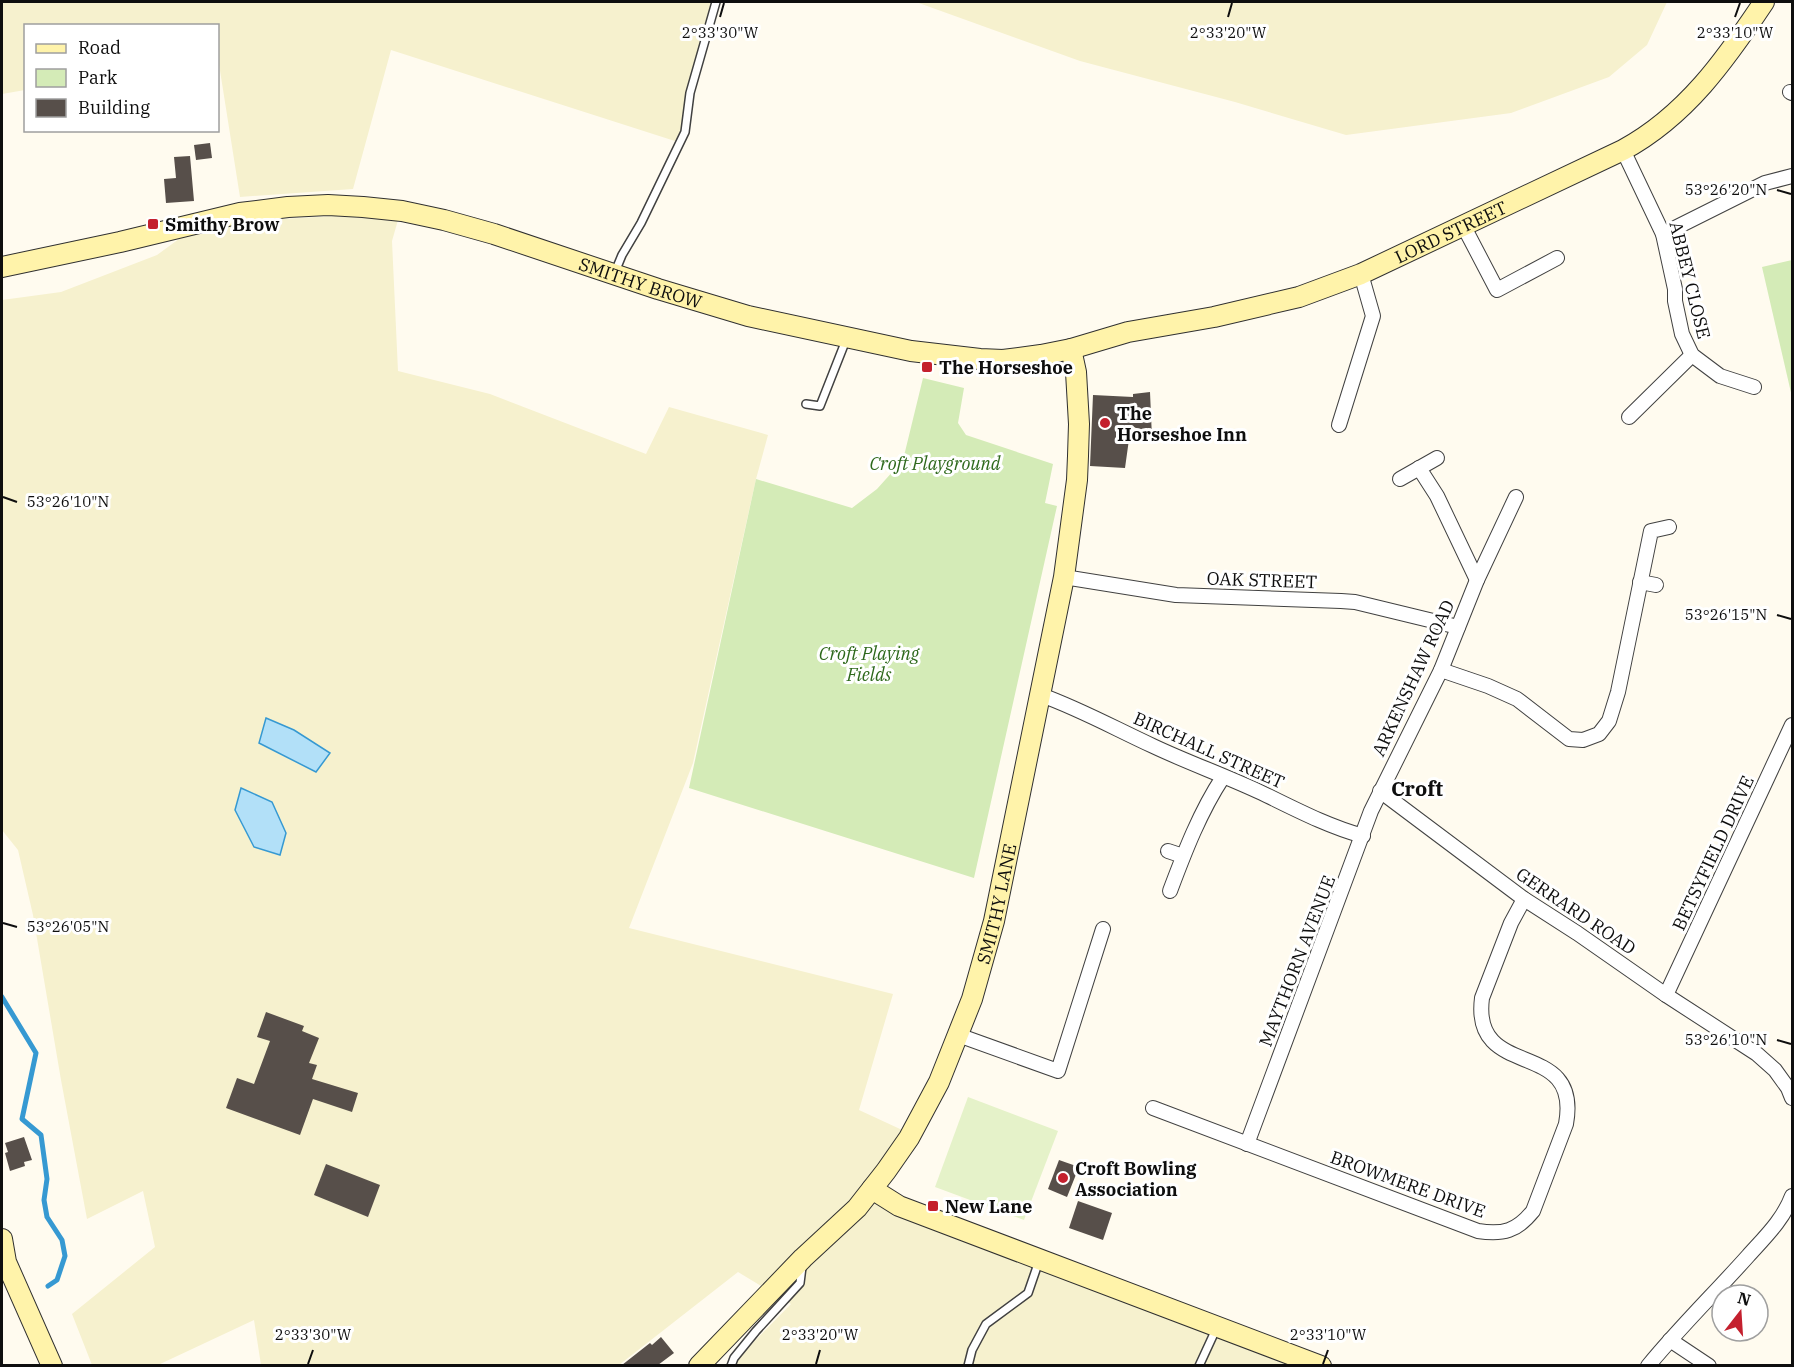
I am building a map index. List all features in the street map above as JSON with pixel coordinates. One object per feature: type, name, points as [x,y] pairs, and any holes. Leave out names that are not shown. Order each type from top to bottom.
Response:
[{"type":"street","name":"LORD STREET","points":[[1071,349],[1128,332],[1299,297],[1361,274],[1623,150],[1642,140],[1661,125],[1701,88],[1732,50],[1764,2]]},
{"type":"street","name":"ABBEY CLOSE","points":[[1623,150],[1663,234],[1682,334],[1692,355],[1720,376],[1754,387]]},
{"type":"street","points":[[1663,234],[1765,183],[1792,176]]},
{"type":"street","name":"SMITHY BROW","points":[[2,267],[240,213],[328,205],[402,211],[444,220],[494,234],[714,307],[911,351],[981,359],[1022,358],[1071,349]]},
{"type":"street","points":[[1463,225],[1497,290],[1557,258]]},
{"type":"street","points":[[1339,425],[1373,316],[1361,274]]},
{"type":"street","name":"SMITHY LANE","points":[[699,1365],[803,1258],[857,1208],[872,1189],[909,1138],[925,1109],[972,999],[994,921],[1064,577],[1077,480],[1079,424],[1071,349]]},
{"type":"street","name":"ABBEY CLOSE","points":[[1629,417],[1692,355]]},
{"type":"street","points":[[1400,479],[1437,458]]},
{"type":"street","points":[[1419,468],[1437,496],[1477,580]]},
{"type":"street","name":"ARKENSHAW ROAD","points":[[1380,791],[1441,670],[1477,580],[1516,497]]},
{"type":"street","points":[[1441,670],[1488,686],[1517,699],[1569,739],[1592,738],[1605,728],[1613,712],[1651,531],[1669,527]]},
{"type":"street","name":"OAK STREET","points":[[1064,577],[1176,595],[1355,602],[1458,627]]},
{"type":"street","points":[[1640,582],[1656,585]]},
{"type":"street","name":"BIRCHALL STREET","points":[[1041,695],[1069,705],[1155,747],[1324,823],[1363,836]]},
{"type":"street","name":"BETSYFIELD DRIVE","points":[[1666,995],[1792,725]]},
{"type":"street","points":[[1170,891],[1202,812],[1223,777]]},
{"type":"street","name":"MAYTHORN AVENUE","points":[[1247,1144],[1380,791]]},
{"type":"street","name":"GERRARD ROAD","points":[[1380,791],[1524,898],[1757,1054],[1775,1070],[1792,1098]]},
{"type":"street","points":[[1168,851],[1183,856]]},
{"type":"street","name":"BROWMERE DRIVE","points":[[1153,1108],[1478,1231],[1505,1232],[1516,1227],[1527,1220],[1538,1201],[1566,1124],[1569,1100],[1552,1072],[1541,1065],[1505,1052],[1486,1033],[1482,1022],[1480,1010],[1482,998],[1511,922],[1524,898]]},
{"type":"street","points":[[958,1035],[1058,1071],[1103,929]]},
{"type":"street","points":[[872,1189],[899,1206],[1321,1365]]},
{"type":"street","points":[[1648,1365],[1770,1232],[1791,1203]]},
{"type":"street","points":[[2,1239],[6,1262],[52,1365]]},
{"type":"street","points":[[1670,1340],[1709,1365]]},
{"type":"lane","points":[[614,274],[685,132],[690,93],[716,2]]},
{"type":"lane","points":[[806,404],[820,406],[847,338]]},
{"type":"lane","points":[[731,1365],[756,1330],[800,1283],[803,1258]]},
{"type":"lane","points":[[968,1365],[972,1350],[986,1324],[1028,1293],[1040,1259]]},
{"type":"lane","points":[[1199,1365],[1217,1326]]},
{"type":"shaded area","points":[[2,2],[715,2],[678,142],[391,50],[353,189],[240,197],[219,64],[219,24],[24,24],[24,90],[2,94]]},
{"type":"shaded area","points":[[916,2],[1667,2],[1647,45],[1609,77],[1511,113],[1346,135],[1235,102],[1080,61]]},
{"type":"shaded area","points":[[336,216],[398,220],[392,241],[398,371],[490,394],[646,454],[669,407],[768,435],[756,479],[693,763],[629,928],[893,994],[859,1110],[913,1135],[876,1186],[1315,1365],[731,1365],[791,1304],[738,1272],[619,1365],[261,1365],[254,1320],[158,1365],[92,1365],[72,1314],[155,1247],[143,1191],[87,1219],[33,915],[18,850],[2,830],[2,300],[61,292],[157,255],[183,236],[247,221]]},
{"type":"green space","points":[[1792,260],[1792,397],[1762,267]]},
{"type":"green space","name":"Croft Playing Fields","points":[[923,378],[964,388],[958,423],[966,435],[1053,464],[1045,503],[1057,506],[974,878],[689,788],[756,479],[852,508],[877,489],[903,460]]},
{"type":"green space","points":[[968,1097],[1058,1131],[1024,1220],[935,1187]]},
{"type":"water","points":[[266,718],[294,730],[330,753],[316,772],[259,743]]},
{"type":"water","points":[[241,788],[272,802],[286,833],[280,855],[254,847],[235,810]]},
{"type":"building","points":[[210,143],[212,158],[196,160],[194,145]]},
{"type":"building","points":[[190,156],[194,201],[166,203],[164,179],[176,178],[174,157]]},
{"type":"building","points":[[1150,392],[1152,438],[1131,425],[1125,468],[1090,466],[1093,395],[1133,397],[1133,394]]},
{"type":"building","points":[[266,1012],[304,1026],[302,1031],[319,1038],[309,1063],[317,1065],[312,1079],[358,1093],[352,1112],[313,1099],[300,1135],[226,1108],[237,1078],[254,1084],[270,1041],[257,1037]]},
{"type":"building","points":[[24,1137],[32,1160],[24,1162],[25,1166],[10,1171],[5,1143]]},
{"type":"building","name":"Croft Bowling Association","points":[[1059,1160],[1079,1167],[1067,1197],[1048,1189]]},
{"type":"building","points":[[326,1164],[380,1185],[368,1217],[314,1195]]},
{"type":"building","points":[[1078,1201],[1112,1213],[1103,1240],[1069,1228]]},
{"type":"building","points":[[661,1337],[674,1353],[658,1365],[622,1365],[650,1343],[652,1345]]},
{"type":"waterway","points":[[2,997],[36,1053],[22,1119],[41,1135],[47,1179],[44,1200],[47,1217],[62,1240],[65,1256],[57,1280],[48,1286]]},
{"type":"place","name":"Smithy Brow","points":[[153,224]]},
{"type":"place","name":"The Horseshoe","points":[[927,367]]},
{"type":"place","name":"The Horseshoe Inn","points":[[1105,423]]},
{"type":"place","name":"Croft Bowling Association","points":[[1063,1178]]},
{"type":"place","name":"New Lane","points":[[933,1206]]},
{"type":"district","name":"Croft","points":[[1417,788]]},
{"type":"park label","name":"Croft Playground","points":[[935,463]]}]
